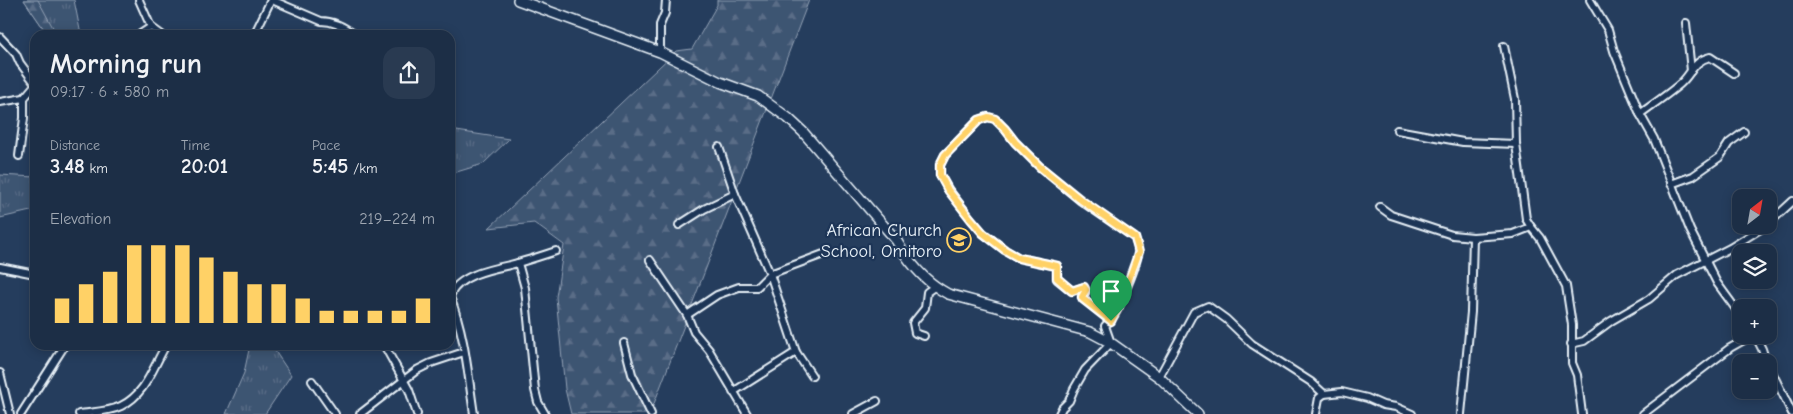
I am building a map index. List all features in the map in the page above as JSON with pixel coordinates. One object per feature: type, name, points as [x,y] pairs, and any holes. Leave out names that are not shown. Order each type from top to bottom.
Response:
[{"type":"main road","points":[[518,0],[660,52],[720,82],[758,96],[788,118],[803,132],[896,240],[907,258],[934,287],[948,294],[1090,332],[1111,343],[1159,377],[1198,414]]},
{"type":"street","points":[[139,0],[151,27],[155,30]]},
{"type":"street","points":[[257,30],[272,0],[321,21],[327,21],[350,30]]},
{"type":"street","points":[[660,52],[660,25],[665,13],[666,0]]},
{"type":"street","points":[[1590,0],[1608,30],[1614,51],[1640,114],[1654,139],[1690,230],[1717,283],[1732,304]]},
{"type":"street","points":[[1686,23],[1691,72]]},
{"type":"street","points":[[146,30],[151,27]]},
{"type":"street","points":[[0,37],[16,54],[30,77]]},
{"type":"street","points":[[1504,46],[1515,99],[1516,144],[1526,219],[1530,227],[1540,238],[1566,286],[1572,325],[1572,363],[1577,375],[1582,414]]},
{"type":"street","points":[[1640,114],[1681,83],[1698,62],[1710,57],[1734,72]]},
{"type":"street","points":[[19,156],[24,118],[24,98],[30,90]]},
{"type":"street","points":[[0,102],[24,98]]},
{"type":"street","points":[[1059,414],[1069,401],[1085,370],[1111,343],[1105,326],[1111,321],[1119,307],[1139,252],[1135,238],[1081,200],[1040,167],[995,119],[988,117],[979,120],[955,142],[940,165],[940,175],[948,190],[983,233],[1019,258],[1057,266],[1057,278],[1072,291],[1084,287],[1086,290],[1082,297],[1083,299],[1111,321]]},
{"type":"street","points":[[1397,130],[1463,142],[1516,144]]},
{"type":"street","points":[[1671,184],[1693,176],[1720,157],[1729,143],[1744,132]]},
{"type":"street","points":[[719,147],[735,194],[770,274],[796,352],[812,376]]},
{"type":"street","points":[[679,225],[704,209],[735,194]]},
{"type":"street","points":[[1778,215],[1793,201]]},
{"type":"street","points":[[1380,208],[1391,215],[1423,224],[1444,233],[1473,237],[1513,234],[1530,227]]},
{"type":"street","points":[[1571,344],[1584,341],[1611,321],[1649,299],[1677,275],[1730,248],[1752,234]]},
{"type":"street","points":[[1461,414],[1471,312],[1473,237]]},
{"type":"street","points":[[455,289],[457,286],[485,270],[556,251]]},
{"type":"street","points":[[687,315],[717,295],[739,287],[757,287],[770,274],[828,252]]},
{"type":"street","points":[[650,260],[687,315],[694,332],[709,350],[747,414]]},
{"type":"street","points":[[518,262],[525,288],[534,390],[545,414]]},
{"type":"street","points":[[0,267],[30,273]]},
{"type":"street","points":[[924,336],[914,333],[913,323],[925,308],[927,292],[934,287]]},
{"type":"street","points":[[1159,377],[1194,312],[1208,306],[1226,319],[1252,344],[1311,382],[1324,394]]},
{"type":"street","points":[[455,309],[463,340],[474,414]]},
{"type":"street","points":[[624,343],[632,374],[652,414]]},
{"type":"street","points":[[1643,414],[1737,344]]},
{"type":"street","points":[[21,414],[62,350]]},
{"type":"street","points":[[79,414],[120,407],[146,385],[164,350]]},
{"type":"street","points":[[387,350],[409,390],[417,414]]},
{"type":"street","points":[[360,414],[417,370],[431,363],[464,352]]},
{"type":"street","points":[[733,392],[796,352]]},
{"type":"street","points":[[0,373],[10,414]]},
{"type":"street","points":[[312,381],[335,414]]},
{"type":"street","points":[[1777,382],[1792,413]]},
{"type":"street","points":[[1316,414],[1319,398],[1324,394],[1342,392],[1367,398],[1383,405],[1396,407],[1412,414]]},
{"type":"street","points":[[853,414],[877,401]]},
{"type":"green space","points":[[24,0],[74,0],[80,30],[45,30]]},
{"type":"green space","points":[[24,0],[38,0],[54,30],[45,30]]},
{"type":"green space","points":[[717,0],[809,0],[650,414],[571,414],[565,389],[556,297],[564,245],[534,223],[489,228],[676,51],[692,49],[717,5]]},
{"type":"green space","points":[[455,131],[509,139],[483,164],[455,172]]},
{"type":"green space","points":[[0,175],[30,177],[30,211],[0,218]]},
{"type":"green space","points":[[249,350],[274,350],[291,375],[265,414],[226,414],[244,373]]},
{"type":"place","name":"African Church School, Omitoro","points":[[959,240]]},
{"type":"route","points":[[988,117],[995,119],[1040,167],[1081,200],[1135,238],[1139,252],[1119,307],[1111,321],[1083,299],[1082,297],[1086,290],[1084,287],[1072,291],[1057,278],[1057,266],[1046,262],[1019,258],[983,233],[948,190],[940,175],[940,165],[955,142],[979,120],[988,117]]}]
